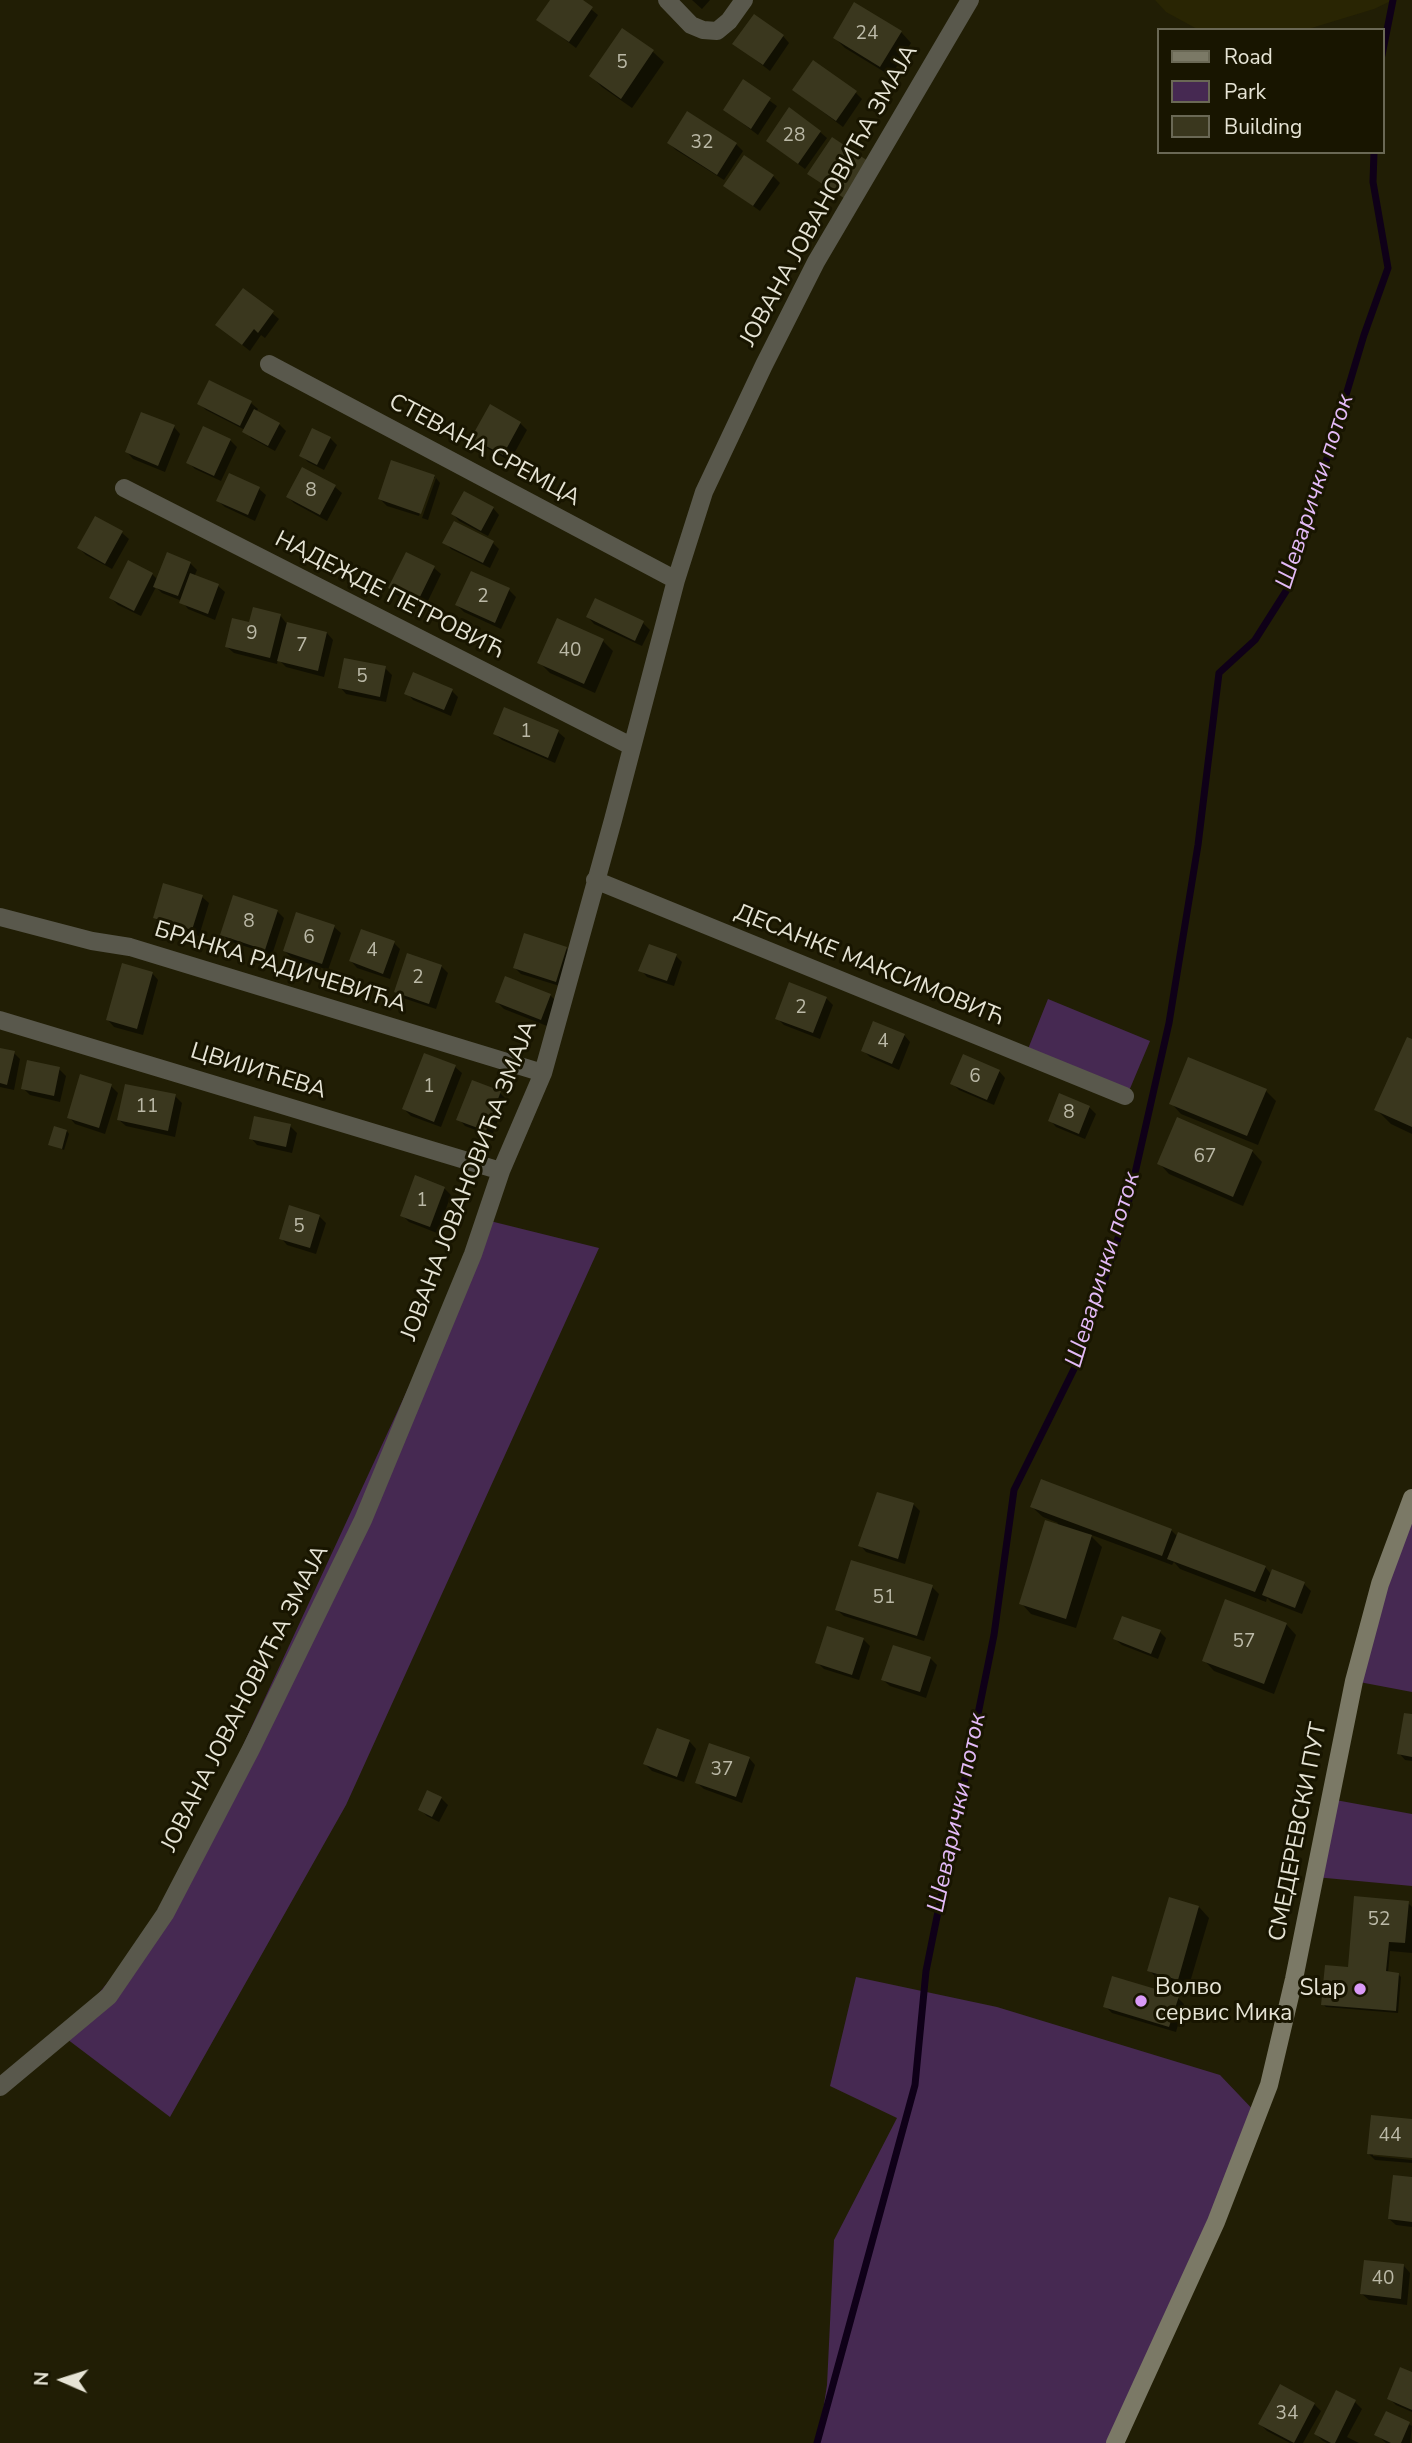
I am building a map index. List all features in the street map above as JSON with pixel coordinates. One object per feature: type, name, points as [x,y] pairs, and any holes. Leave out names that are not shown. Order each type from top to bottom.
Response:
[{"type":"main road","name":"СМЕДЕРЕВСКИ ПУТ","points":[[1115,2443],[1211,2234],[1269,2085],[1292,1991],[1353,1681],[1380,1584],[1412,1498]]},
{"type":"street","points":[[667,0],[691,25],[703,30],[717,31],[729,21],[744,0]]},
{"type":"street","name":"ЈОВАНА ЈОВАНОВИЋА ЗМАЈА","points":[[0,2087],[36,2060],[109,1996],[165,1914],[251,1749],[363,1520],[477,1243],[501,1171],[543,1073],[676,580],[704,492],[764,365],[822,252],[970,0]]},
{"type":"street","name":"СТЕВАНА СРЕМЦА","points":[[269,365],[676,580]]},
{"type":"street","name":"НАДЕЖДЕ ПЕТРОВИЋ","points":[[124,488],[631,746]]},
{"type":"street","name":"ДЕСАНКЕ МАКСИМОВИЋ","points":[[595,880],[1125,1096]]},
{"type":"street","name":"БРАНКА РАДИЧЕВИЋА","points":[[0,918],[92,941],[130,947],[543,1073]]},
{"type":"street","name":"ЦВИЈИЋЕВА","points":[[0,1020],[501,1171]]},
{"type":"shaded area","points":[[1155,0],[1393,0],[1374,9],[1312,28],[1195,28],[1166,12]]},
{"type":"green space","points":[[1048,999],[1150,1041],[1129,1091],[1028,1049]]},
{"type":"green space","points":[[486,1220],[599,1248],[346,1805],[170,2117],[63,2036],[165,1914]]},
{"type":"green space","points":[[1412,1498],[1412,1692],[1354,1681]]},
{"type":"green space","points":[[1330,1799],[1412,1814],[1412,1886],[1315,1877]]},
{"type":"green space","points":[[856,1977],[997,2007],[1220,2075],[1259,2116],[1115,2443],[818,2443],[827,2385],[834,2240],[897,2118],[830,2086]]},
{"type":"building","points":[[550,0],[583,0],[593,7],[569,42],[536,20]]},
{"type":"building","points":[[854,2],[902,31],[880,67],[833,38]]},
{"type":"building","points":[[754,14],[784,35],[763,65],[732,44]]},
{"type":"building","points":[[622,28],[654,50],[621,99],[589,76]]},
{"type":"building","points":[[813,60],[857,91],[836,121],[792,90]]},
{"type":"building","points":[[743,79],[771,98],[751,129],[723,110]]},
{"type":"building","points":[[789,107],[821,131],[798,164],[766,141]]},
{"type":"building","points":[[687,111],[737,143],[717,175],[667,143]]},
{"type":"building","points":[[832,137],[871,163],[847,200],[807,174]]},
{"type":"building","points":[[744,155],[774,175],[753,206],[723,186]]},
{"type":"building","points":[[243,288],[274,311],[258,333],[254,329],[242,345],[215,325]]},
{"type":"building","points":[[209,380],[252,401],[240,426],[197,404]]},
{"type":"building","points":[[490,404],[521,422],[503,455],[471,438]]},
{"type":"building","points":[[254,409],[280,423],[268,446],[242,432]]},
{"type":"building","points":[[141,412],[175,425],[158,466],[125,452]]},
{"type":"building","points":[[203,426],[231,439],[214,476],[186,463]]},
{"type":"building","points":[[312,428],[331,437],[317,465],[299,456]]},
{"type":"building","points":[[391,460],[435,475],[421,514],[378,499]]},
{"type":"building","points":[[302,467],[336,485],[320,515],[286,497]]},
{"type":"building","points":[[229,473],[260,487],[248,515],[216,501]]},
{"type":"building","points":[[464,491],[494,507],[481,531],[451,514]]},
{"type":"building","points":[[95,516],[123,531],[105,564],[77,548]]},
{"type":"building","points":[[454,521],[494,541],[483,563],[442,543]]},
{"type":"building","points":[[167,552],[191,562],[178,596],[153,587]]},
{"type":"building","points":[[406,552],[435,566],[417,603],[388,588]]},
{"type":"building","points":[[128,560],[153,573],[134,611],[109,598]]},
{"type":"building","points":[[471,571],[510,588],[495,623],[455,605]]},
{"type":"building","points":[[190,573],[219,584],[208,614],[179,603]]},
{"type":"building","points":[[595,598],[644,621],[635,641],[586,617]]},
{"type":"building","points":[[253,607],[281,614],[270,658],[225,647],[232,618],[249,622]]},
{"type":"building","points":[[557,618],[604,639],[584,684],[537,663]]},
{"type":"building","points":[[287,622],[327,632],[318,671],[277,661]]},
{"type":"building","points":[[344,658],[386,666],[380,697],[338,688]]},
{"type":"building","points":[[413,672],[453,689],[444,710],[404,694]]},
{"type":"building","points":[[504,707],[559,730],[548,758],[493,734]]},
{"type":"building","points":[[163,883],[203,895],[192,930],[153,918]]},
{"type":"building","points":[[233,895],[278,910],[265,950],[220,935]]},
{"type":"building","points":[[296,912],[335,925],[322,964],[283,951]]},
{"type":"building","points":[[361,929],[395,941],[383,974],[349,961]]},
{"type":"building","points":[[524,933],[567,947],[556,982],[513,968]]},
{"type":"building","points":[[649,944],[677,954],[667,981],[638,971]]},
{"type":"building","points":[[407,953],[442,965],[429,1004],[394,992]]},
{"type":"building","points":[[122,963],[153,972],[137,1029],[106,1020]]},
{"type":"building","points":[[505,976],[551,994],[541,1020],[495,1002]]},
{"type":"building","points":[[789,982],[827,997],[813,1033],[775,1019]]},
{"type":"building","points":[[873,1021],[905,1034],[892,1064],[861,1051]]},
{"type":"building","points":[[1407,1037],[1412,1039],[1412,1127],[1374,1110]]},
{"type":"building","points":[[0,1048],[15,1051],[7,1085],[0,1083]]},
{"type":"building","points":[[424,1053],[456,1065],[434,1122],[402,1109]]},
{"type":"building","points":[[963,1054],[1000,1070],[987,1100],[950,1084]]},
{"type":"building","points":[[1188,1057],[1267,1089],[1247,1136],[1169,1104]]},
{"type":"building","points":[[27,1060],[60,1067],[54,1096],[21,1089]]},
{"type":"building","points":[[80,1074],[112,1084],[99,1128],[67,1118]]},
{"type":"building","points":[[472,1080],[501,1091],[486,1131],[456,1120]]},
{"type":"building","points":[[125,1084],[176,1094],[168,1131],[117,1120]]},
{"type":"building","points":[[1059,1093],[1090,1106],[1079,1134],[1048,1121]]},
{"type":"building","points":[[254,1116],[291,1124],[286,1147],[249,1139]]},
{"type":"building","points":[[1177,1117],[1253,1150],[1233,1197],[1157,1164]]},
{"type":"building","points":[[54,1126],[67,1130],[62,1149],[48,1145]]},
{"type":"building","points":[[415,1175],[445,1187],[430,1227],[400,1216]]},
{"type":"building","points":[[289,1205],[320,1215],[310,1248],[279,1239]]},
{"type":"building","points":[[1041,1479],[1172,1529],[1162,1556],[1030,1507]]},
{"type":"building","points":[[877,1492],[914,1503],[898,1559],[858,1546]]},
{"type":"building","points":[[1045,1520],[1092,1535],[1066,1619],[1019,1604]]},
{"type":"building","points":[[1178,1532],[1266,1566],[1255,1592],[1167,1559]]},
{"type":"building","points":[[851,1560],[933,1585],[917,1636],[835,1610]]},
{"type":"building","points":[[1272,1569],[1305,1582],[1295,1608],[1262,1595]]},
{"type":"building","points":[[1225,1599],[1287,1623],[1264,1684],[1202,1661]]},
{"type":"building","points":[[1122,1616],[1161,1630],[1151,1654],[1113,1639]]},
{"type":"building","points":[[827,1626],[864,1638],[852,1675],[815,1663]]},
{"type":"building","points":[[893,1645],[931,1657],[920,1692],[881,1680]]},
{"type":"building","points":[[1404,1713],[1412,1714],[1412,1757],[1397,1754]]},
{"type":"building","points":[[657,1728],[690,1740],[677,1777],[643,1764]]},
{"type":"building","points":[[709,1743],[750,1757],[736,1797],[695,1783]]},
{"type":"building","points":[[427,1790],[442,1797],[432,1817],[418,1810]]},
{"type":"building","name":"Slap","points":[[1354,1896],[1409,1901],[1405,1943],[1389,1942],[1386,1971],[1399,1973],[1396,2011],[1321,2005],[1325,1965],[1348,1967]]},
{"type":"building","points":[[1169,1897],[1199,1906],[1178,1980],[1147,1971]]},
{"type":"building","name":"Волво сервис Мика","points":[[1112,1976],[1179,1996],[1169,2027],[1103,2007]]},
{"type":"building","points":[[1371,2115],[1412,2119],[1412,2158],[1367,2154]]},
{"type":"building","points":[[1393,2175],[1412,2177],[1412,2222],[1388,2219]]},
{"type":"building","points":[[1364,2260],[1404,2264],[1401,2299],[1360,2294]]},
{"type":"building","points":[[1400,2367],[1412,2372],[1412,2410],[1387,2399]]},
{"type":"building","points":[[1280,2384],[1315,2403],[1294,2443],[1258,2424]]},
{"type":"building","points":[[1336,2390],[1356,2400],[1335,2443],[1331,2443],[1314,2434]]},
{"type":"building","points":[[1386,2411],[1410,2422],[1401,2443],[1391,2443],[1374,2435]]},
{"type":"waterway","name":"Шеварички поток","points":[[1384,45],[1393,0]]},
{"type":"waterway","name":"Шеварички поток","points":[[817,2443],[915,2085],[926,1971],[994,1635],[1014,1490],[1080,1357],[1126,1213],[1169,1023],[1198,845],[1219,673],[1255,640],[1288,588],[1364,335],[1388,268],[1373,182],[1374,154]]},
{"type":"place","name":"Slap","points":[[1360,1989]]},
{"type":"place","name":"Волво сервис Мика","points":[[1141,2001]]}]
